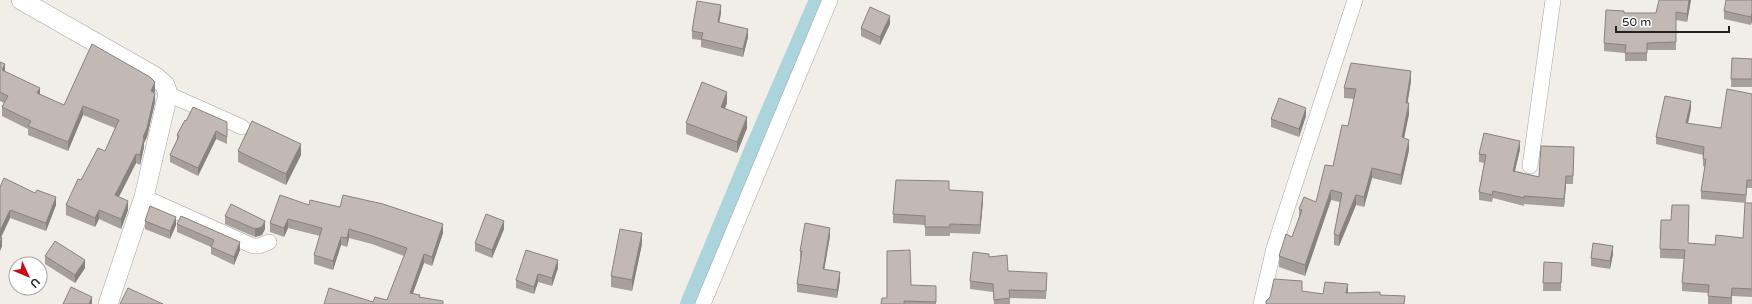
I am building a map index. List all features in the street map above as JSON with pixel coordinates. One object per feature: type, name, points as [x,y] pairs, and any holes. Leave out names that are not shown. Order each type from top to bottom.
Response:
[{"type":"street","points":[[20,0],[156,77],[165,85],[168,94],[144,197],[108,304]]},
{"type":"street","points":[[703,304],[830,0]]},
{"type":"street","points":[[1261,304],[1274,248],[1355,0]]},
{"type":"street","points":[[1530,166],[1553,0]]},
{"type":"street","points":[[168,94],[242,127]]},
{"type":"street","points":[[144,197],[253,246],[259,246],[269,242]]},
{"type":"building","points":[[1659,0],[1689,0],[1687,14],[1676,12],[1676,42],[1647,43],[1647,53],[1625,53],[1626,45],[1604,43],[1606,10],[1624,11],[1624,13],[1656,13]]},
{"type":"building","points":[[1726,0],[1752,0],[1751,17],[1724,11]]},
{"type":"building","points":[[697,1],[721,5],[718,22],[748,29],[743,49],[701,39],[703,33],[692,31]]},
{"type":"building","points":[[870,7],[890,16],[880,37],[861,28]]},
{"type":"building","points":[[92,44],[150,77],[155,82],[151,91],[155,93],[147,128],[143,137],[140,155],[136,154],[115,195],[128,201],[121,219],[99,210],[95,218],[66,205],[78,179],[81,180],[98,148],[105,151],[119,120],[83,106],[68,142],[28,126],[31,121],[2,107],[8,96],[0,92],[0,62],[5,64],[2,70],[40,88],[37,93],[64,105]]},
{"type":"building","points":[[1732,58],[1752,59],[1752,79],[1731,79]]},
{"type":"building","points":[[1351,63],[1411,71],[1406,103],[1409,103],[1402,137],[1409,140],[1401,175],[1372,168],[1364,197],[1356,195],[1339,236],[1334,234],[1342,193],[1331,190],[1305,265],[1279,256],[1286,234],[1292,237],[1302,210],[1299,209],[1304,197],[1316,202],[1325,165],[1333,166],[1342,125],[1348,126],[1356,89],[1344,88]]},
{"type":"building","points":[[702,82],[727,92],[721,107],[747,117],[737,142],[686,123]]},
{"type":"building","points":[[1727,89],[1752,94],[1752,180],[1747,180],[1746,195],[1701,191],[1706,159],[1703,159],[1704,147],[1656,137],[1665,96],[1691,101],[1686,123],[1721,128]]},
{"type":"building","points":[[1279,98],[1306,108],[1299,129],[1271,119]]},
{"type":"building","points":[[193,107],[227,122],[227,137],[216,131],[198,168],[170,155],[179,136],[177,135]]},
{"type":"building","points":[[252,121],[301,144],[286,174],[238,151]]},
{"type":"building","points":[[1484,133],[1520,141],[1513,171],[1539,177],[1541,146],[1574,147],[1573,176],[1566,176],[1564,199],[1524,196],[1524,198],[1493,191],[1492,195],[1479,192],[1486,155],[1479,154]]},
{"type":"building","points":[[4,178],[35,193],[37,190],[56,197],[46,223],[10,210],[0,231],[0,187]]},
{"type":"building","points":[[896,180],[949,181],[949,190],[983,192],[980,225],[950,224],[950,227],[925,227],[925,216],[893,214]]},
{"type":"building","points":[[280,195],[309,205],[310,200],[340,207],[343,195],[383,204],[443,224],[432,257],[424,254],[410,293],[420,295],[419,297],[443,301],[443,304],[324,304],[329,288],[373,302],[375,297],[387,300],[407,248],[349,229],[347,238],[341,237],[333,261],[314,255],[322,228],[288,219],[284,228],[270,223]]},
{"type":"building","points":[[1745,203],[1752,203],[1752,289],[1732,288],[1731,298],[1708,296],[1709,285],[1682,283],[1685,250],[1660,249],[1661,220],[1671,220],[1672,205],[1689,205],[1688,243],[1715,245],[1716,235],[1743,238]]},
{"type":"building","points":[[231,204],[265,221],[262,227],[255,229],[225,216]]},
{"type":"building","points":[[150,206],[176,217],[170,231],[145,221]]},
{"type":"building","points":[[486,214],[504,221],[492,250],[475,243]]},
{"type":"building","points":[[181,216],[240,242],[234,257],[211,247],[214,240],[177,224]]},
{"type":"building","points":[[805,223],[830,228],[823,269],[840,272],[837,290],[797,284],[802,251],[800,251]]},
{"type":"building","points":[[620,229],[642,233],[632,280],[611,276]]},
{"type":"building","points":[[55,241],[85,260],[75,275],[48,258],[48,256],[45,256]]},
{"type":"building","points":[[1593,243],[1613,246],[1610,261],[1591,258]]},
{"type":"building","points":[[526,250],[558,260],[552,278],[538,274],[534,287],[516,280]]},
{"type":"building","points":[[910,250],[911,285],[936,286],[936,302],[904,301],[904,304],[881,304],[882,298],[887,298],[887,251]]},
{"type":"building","points":[[973,252],[989,254],[989,257],[1007,255],[1008,271],[1047,273],[1046,291],[1009,290],[1010,298],[994,300],[993,284],[970,281]]},
{"type":"building","points":[[1544,262],[1562,263],[1561,283],[1543,283]]},
{"type":"building","points":[[1274,279],[1302,281],[1302,291],[1323,294],[1325,282],[1348,284],[1346,293],[1380,292],[1380,295],[1405,296],[1404,304],[1266,304],[1266,301],[1270,297]]},
{"type":"building","points":[[71,287],[92,297],[89,304],[63,304]]},
{"type":"building","points":[[128,288],[163,304],[120,304]]},
{"type":"waterway","points":[[688,304],[752,150],[817,0]]}]
